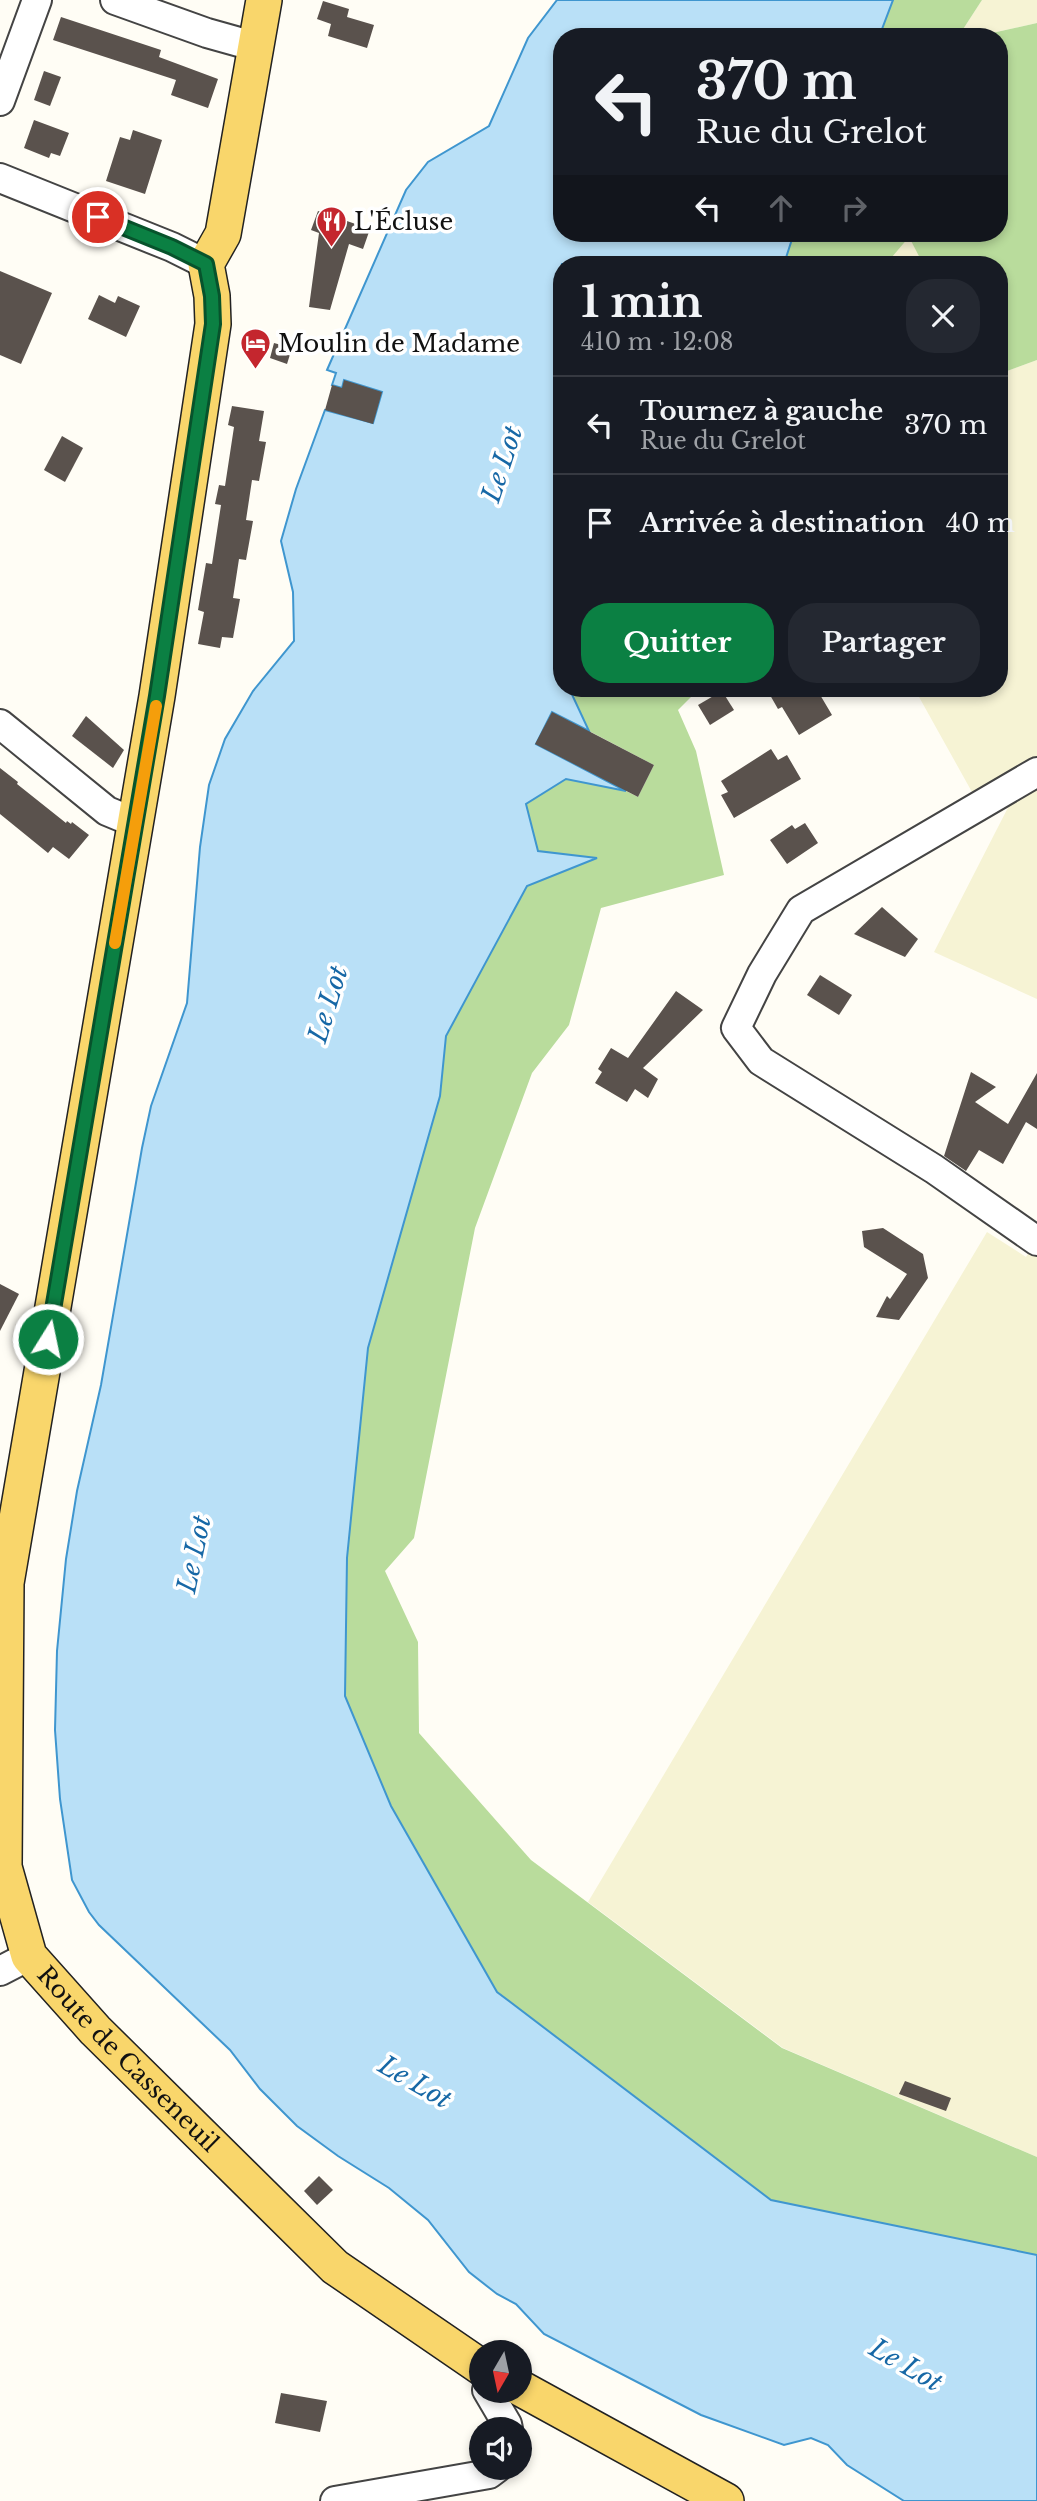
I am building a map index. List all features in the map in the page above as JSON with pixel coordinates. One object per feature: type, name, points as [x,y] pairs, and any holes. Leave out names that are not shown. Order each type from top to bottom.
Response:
[{"type":"main road","points":[[206,264],[223,234],[264,0]]},
{"type":"main road","name":"Route de Casseneuil","points":[[206,264],[212,296],[213,324],[157,696],[6,1583],[4,1867],[14,1964],[95,2030],[335,2267],[469,2363]]},
{"type":"main road","points":[[532,2395],[726,2501]]},
{"type":"street","points":[[0,101],[37,0]]},
{"type":"street","points":[[115,0],[207,33],[257,47]]},
{"type":"street","points":[[0,178],[172,247],[206,264]]},
{"type":"street","points":[[0,724],[107,811],[136,824]]},
{"type":"street","points":[[1037,772],[801,910],[762,974],[736,1028],[761,1061],[934,1169],[1037,1241]]},
{"type":"street","points":[[335,2501],[469,2478]]},
{"type":"shaded area","points":[[982,0],[1037,0],[1037,23],[1008,29],[964,28]]},
{"type":"shaded area","points":[[904,242],[912,242],[919,256],[892,256]]},
{"type":"shaded area","points":[[1037,360],[1037,999],[934,952],[1019,786],[977,801],[919,697],[1008,697],[1008,371]]},
{"type":"shaded area","points":[[987,1232],[1026,1257],[1037,1238],[1037,2157],[783,2048],[588,1902]]},
{"type":"green space","points":[[893,0],[982,0],[964,28],[882,28]]},
{"type":"green space","points":[[1037,23],[1037,360],[1008,371],[1008,256],[919,256],[912,242],[1008,242],[1008,29]]},
{"type":"green space","points":[[791,242],[905,242],[893,256],[787,256]]},
{"type":"green space","points":[[573,697],[691,697],[678,710],[696,751],[724,875],[601,908],[569,1025],[532,1073],[475,1228],[414,1538],[385,1571],[418,1642],[419,1733],[531,1860],[782,2048],[1037,2157],[1037,2255],[771,2200],[497,1992],[391,1806],[345,1696],[347,1558],[368,1348],[440,1096],[446,1036],[527,886],[595,859],[538,851],[526,804],[566,779],[626,791],[638,797],[654,765],[589,731]]},
{"type":"water","name":"Le Lot","points":[[557,0],[893,0],[882,28],[553,28],[553,242],[791,242],[787,256],[553,256],[553,697],[573,697],[589,731],[552,712],[536,744],[626,791],[566,779],[526,804],[538,851],[597,858],[527,886],[446,1036],[440,1096],[368,1348],[347,1558],[345,1696],[391,1806],[497,1992],[771,2200],[1037,2255],[1037,2501],[904,2501],[847,2465],[828,2445],[811,2438],[784,2445],[701,2415],[544,2334],[516,2304],[497,2294],[469,2272],[428,2220],[389,2188],[297,2126],[260,2089],[230,2050],[99,1925],[72,1880],[60,1799],[55,1730],[57,1651],[66,1559],[77,1491],[101,1385],[151,1106],[187,1003],[200,847],[209,785],[225,739],[253,691],[294,641],[293,592],[281,541],[296,489],[325,410],[373,423],[382,392],[344,380],[342,388],[332,385],[336,373],[327,370],[406,190],[428,162],[489,126],[528,38]]},
{"type":"building","points":[[323,1],[349,9],[347,17],[374,25],[367,48],[328,36],[331,24],[317,19]]},
{"type":"building","points":[[61,17],[161,50],[159,57],[218,79],[208,108],[171,95],[176,80],[53,40]]},
{"type":"building","points":[[44,71],[61,77],[50,106],[34,100]]},
{"type":"building","points":[[34,120],[69,133],[60,156],[51,153],[49,158],[24,148]]},
{"type":"building","points":[[133,130],[162,140],[145,194],[106,181],[120,137],[130,140]]},
{"type":"building","points":[[318,211],[370,229],[363,249],[349,244],[330,310],[309,307],[319,233],[311,230]]},
{"type":"building","points":[[0,271],[52,293],[21,364],[0,355]]},
{"type":"building","points":[[99,295],[115,303],[118,296],[140,306],[126,337],[88,319]]},
{"type":"building","points":[[274,343],[292,348],[287,364],[270,358]]},
{"type":"building","points":[[344,380],[382,392],[373,424],[325,410],[332,385],[342,388]]},
{"type":"building","points":[[232,406],[264,411],[259,441],[266,442],[259,481],[252,480],[246,520],[253,521],[246,560],[239,559],[233,598],[240,599],[233,638],[222,637],[220,648],[198,644],[204,612],[198,610],[206,563],[212,564],[221,505],[215,504],[219,485],[225,486],[234,427],[228,425]]},
{"type":"building","points":[[62,436],[83,448],[65,482],[44,470]]},
{"type":"building","points":[[712,697],[726,697],[734,710],[710,725],[698,705]]},
{"type":"building","points":[[771,697],[821,697],[832,715],[799,735],[782,707],[778,709]]},
{"type":"building","points":[[552,712],[654,765],[638,797],[535,744]]},
{"type":"building","points":[[86,716],[124,750],[113,768],[72,736]]},
{"type":"building","points":[[771,749],[778,760],[787,755],[801,779],[734,818],[721,795],[728,792],[721,781]]},
{"type":"building","points":[[0,768],[66,823],[72,822],[89,835],[69,859],[53,847],[48,853],[0,814]]},
{"type":"building","points":[[805,823],[818,843],[787,864],[770,840],[792,825],[795,829]]},
{"type":"building","points":[[882,907],[918,939],[905,957],[854,934]]},
{"type":"building","points":[[820,975],[852,995],[839,1015],[807,995]]},
{"type":"building","points":[[676,991],[703,1010],[643,1068],[658,1079],[648,1098],[635,1089],[627,1102],[595,1083],[602,1072],[598,1069],[611,1048],[628,1058]]},
{"type":"building","points":[[971,1072],[996,1087],[975,1102],[1008,1124],[1037,1073],[1037,1129],[1026,1122],[1003,1164],[979,1150],[966,1171],[944,1156]]},
{"type":"building","points":[[883,1228],[923,1254],[928,1278],[899,1320],[876,1317],[887,1296],[890,1299],[907,1274],[864,1247],[862,1231]]},
{"type":"building","points":[[0,1284],[19,1294],[0,1331]]},
{"type":"building","points":[[905,2081],[951,2098],[946,2111],[899,2094]]},
{"type":"building","points":[[319,2176],[333,2190],[317,2205],[304,2191]]},
{"type":"building","points":[[281,2393],[327,2401],[320,2432],[275,2423]]},
{"type":"slow traffic","points":[[115,943],[156,706]]},
{"type":"place","name":"L'Écluse","points":[[331,249]]},
{"type":"place","name":"Moulin de Madame","points":[[255,371]]},
{"type":"route","points":[[48,1339],[157,696],[213,324],[212,296],[206,264],[98,217]]}]
